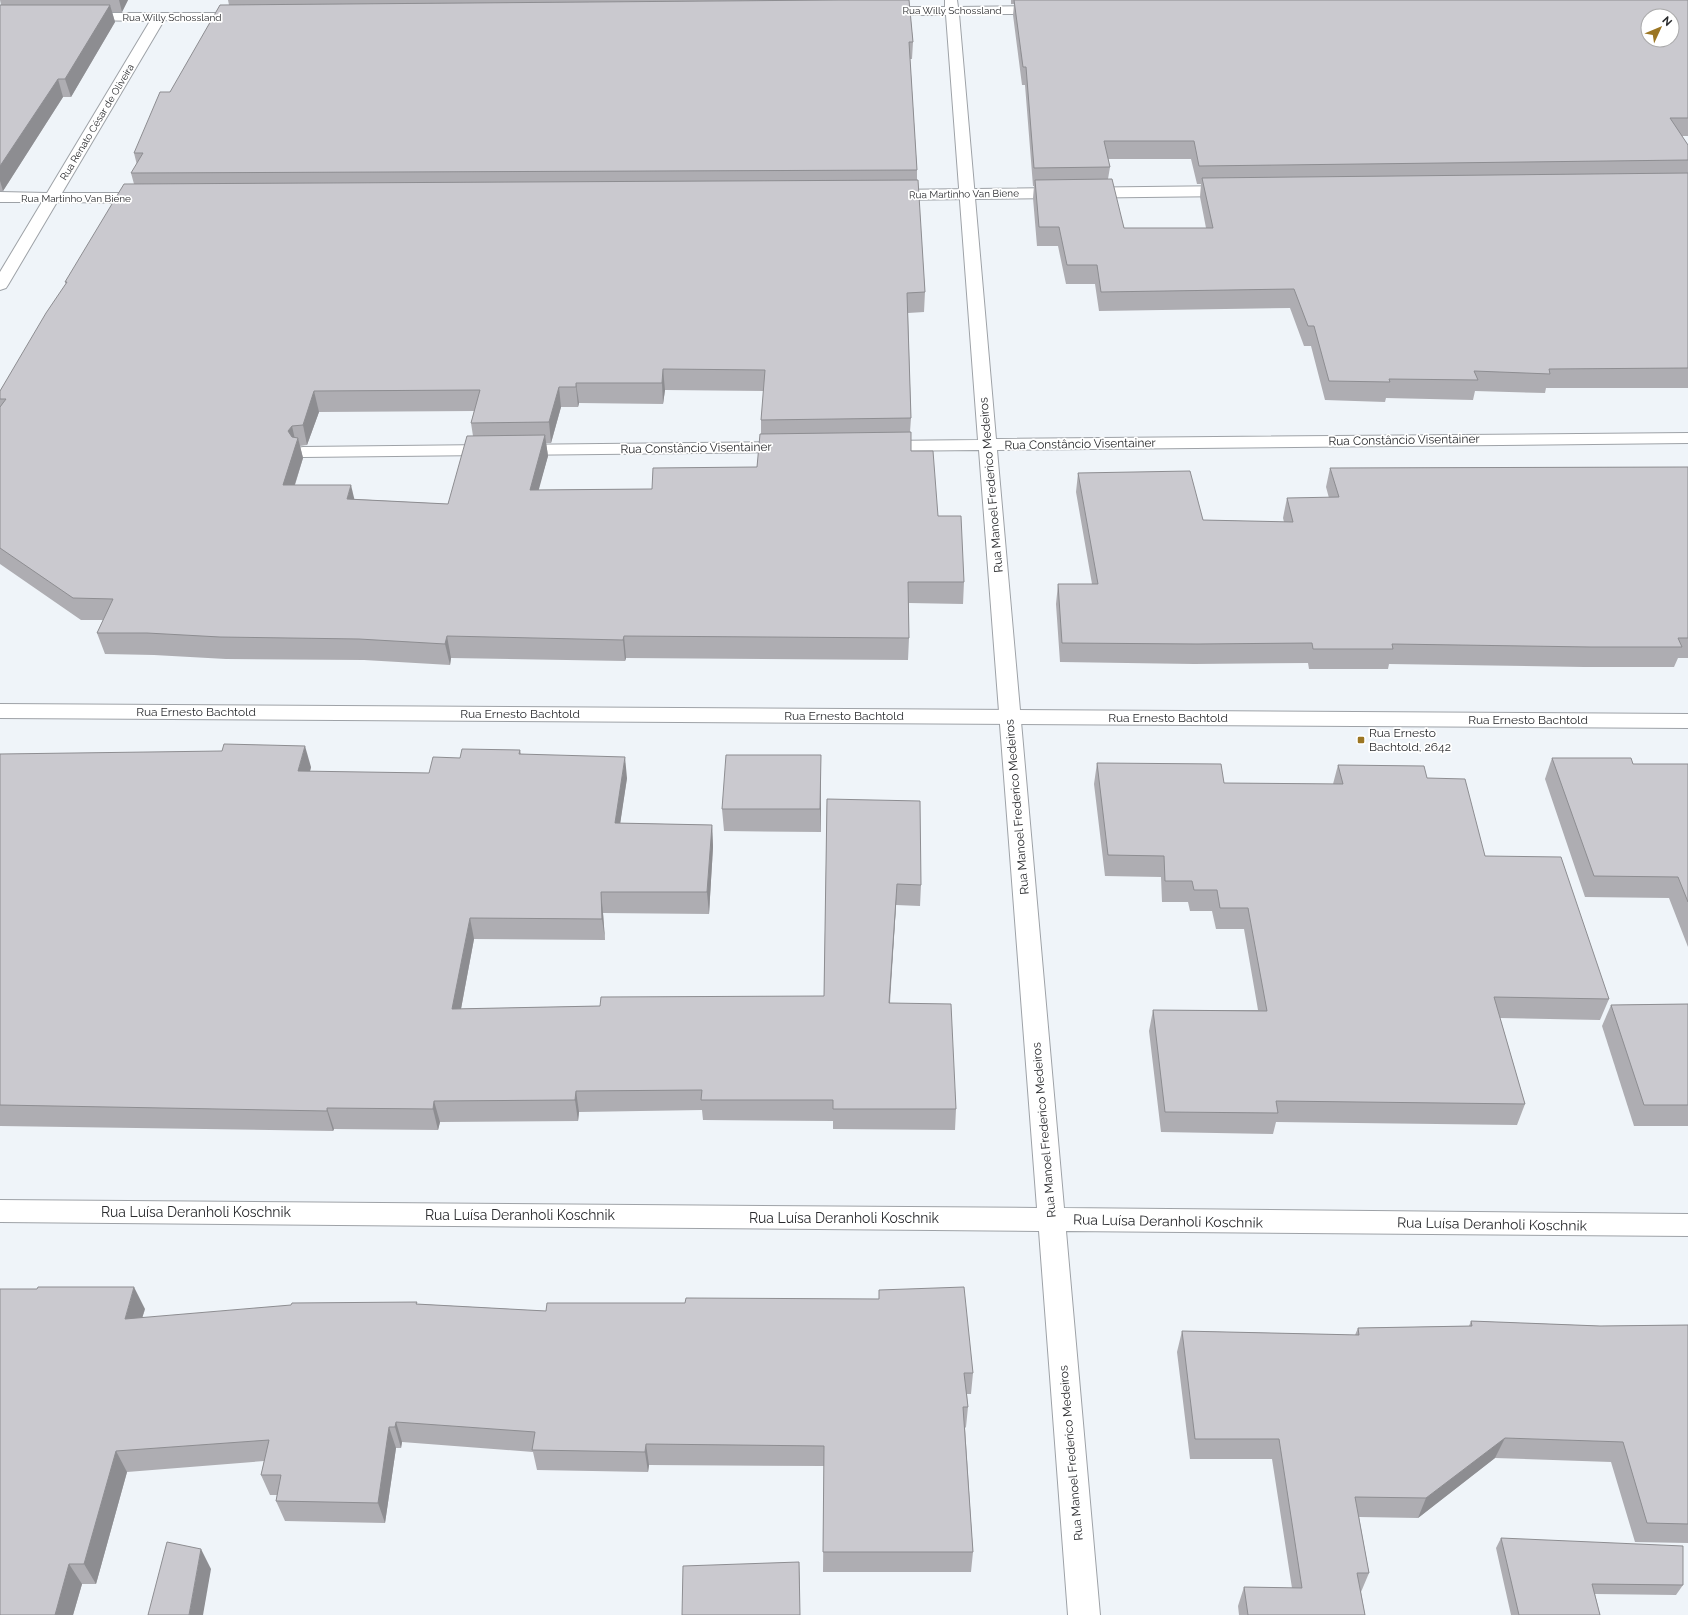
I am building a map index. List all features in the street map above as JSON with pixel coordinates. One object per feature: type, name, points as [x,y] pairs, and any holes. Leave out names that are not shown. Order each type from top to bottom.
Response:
[{"type":"street","name":"Rua Willy Schossland","points":[[864,11],[951,5],[1054,10]]},
{"type":"street","name":"Rua Manoel Frederico Medeiros","points":[[951,5],[1084,1615]]},
{"type":"street","name":"Rua Willy Schossland","points":[[72,17],[163,12],[256,16]]},
{"type":"street","name":"Rua Renato César de Oliveira","points":[[0,285],[163,12]]},
{"type":"street","name":"Rua Martinho Van Biene","points":[[871,195],[1244,191]]},
{"type":"street","name":"Rua Martinho Van Biene","points":[[0,197],[162,198]]},
{"type":"street","name":"Rua Constâncio Visentainer","points":[[868,446],[1688,438]]},
{"type":"street","name":"Rua Constâncio Visentainer","points":[[303,452],[804,446]]},
{"type":"street","name":"Rua Ernesto Bachtold","points":[[0,711],[1688,721]]},
{"type":"street","name":"Rua Luísa Deranholi Koschnik","points":[[0,1211],[1051,1219],[1688,1226]]},
{"type":"building","points":[[909,0],[913,42],[909,42],[917,170],[131,173],[143,153],[134,153],[160,92],[170,92],[220,5]]},
{"type":"building","points":[[1014,0],[1688,0],[1688,118],[1670,118],[1688,145],[1688,160],[1199,166],[1194,141],[1104,141],[1110,167],[1034,168],[1026,67],[1023,67]]},
{"type":"building","points":[[0,5],[110,5],[65,79],[58,79],[0,166]]},
{"type":"building","points":[[1688,173],[1688,368],[1549,369],[1550,374],[1474,371],[1478,380],[1389,379],[1390,382],[1329,381],[1314,326],[1308,326],[1294,289],[1101,292],[1097,265],[1067,265],[1059,227],[1039,227],[1035,180],[1112,179],[1124,228],[1213,228],[1202,178]]},
{"type":"building","points":[[918,180],[925,292],[907,293],[911,418],[761,420],[765,370],[663,369],[662,383],[576,383],[576,387],[559,387],[549,422],[471,423],[480,390],[314,391],[303,425],[292,426],[288,431],[292,437],[298,438],[283,485],[351,485],[347,499],[448,504],[467,436],[545,435],[530,490],[652,489],[653,468],[757,467],[760,434],[911,432],[911,451],[933,451],[938,516],[961,516],[964,582],[908,582],[909,638],[624,636],[623,640],[447,636],[445,644],[359,639],[97,633],[113,599],[73,598],[0,548],[0,407],[6,399],[0,399],[0,391],[46,313],[67,282],[65,282],[124,184]]},
{"type":"building","points":[[1688,467],[1688,638],[1678,638],[1682,647],[1392,644],[1393,649],[1313,649],[1312,643],[1062,643],[1058,584],[1098,584],[1078,473],[1190,471],[1203,520],[1293,522],[1287,498],[1339,497],[1330,468]]},
{"type":"building","points":[[224,744],[305,746],[298,771],[429,773],[433,757],[460,758],[462,749],[520,750],[519,754],[625,757],[615,823],[712,825],[707,892],[601,892],[602,919],[470,918],[452,1009],[600,1006],[601,997],[824,996],[827,799],[920,801],[921,885],[897,884],[889,1003],[951,1004],[956,1109],[833,1109],[833,1100],[701,1100],[702,1090],[576,1091],[575,1100],[434,1101],[433,1109],[327,1108],[327,1111],[0,1105],[0,754],[222,751]]},
{"type":"building","points":[[726,755],[821,755],[820,809],[722,809]]},
{"type":"building","points":[[1552,758],[1631,758],[1633,764],[1688,764],[1688,902],[1678,877],[1594,876]]},
{"type":"building","points":[[1097,763],[1221,764],[1224,783],[1343,784],[1338,765],[1424,766],[1427,778],[1465,779],[1485,856],[1561,857],[1609,999],[1494,997],[1525,1104],[1276,1101],[1278,1113],[1165,1112],[1153,1010],[1267,1011],[1248,908],[1220,908],[1217,890],[1194,890],[1192,881],[1165,881],[1164,856],[1108,855]]},
{"type":"building","points":[[1688,1004],[1688,1105],[1644,1105],[1611,1005]]},
{"type":"building","points":[[38,1287],[134,1287],[125,1319],[291,1305],[292,1303],[417,1302],[416,1304],[546,1311],[547,1303],[685,1303],[686,1298],[879,1299],[879,1290],[964,1287],[973,1373],[964,1373],[968,1407],[963,1407],[973,1552],[823,1552],[824,1446],[646,1444],[645,1452],[532,1450],[535,1432],[396,1422],[395,1427],[389,1427],[378,1503],[276,1501],[281,1475],[261,1475],[269,1440],[116,1451],[84,1564],[69,1564],[55,1615],[0,1615],[0,1289],[37,1289]]},
{"type":"building","points":[[1471,1321],[1600,1326],[1688,1325],[1688,1524],[1647,1523],[1623,1442],[1505,1438],[1426,1498],[1355,1497],[1369,1573],[1357,1573],[1365,1615],[1248,1615],[1244,1587],[1302,1588],[1279,1439],[1195,1439],[1182,1331],[1359,1335],[1358,1328],[1472,1326]]},
{"type":"building","points":[[1501,1538],[1683,1546],[1683,1585],[1592,1584],[1600,1615],[1519,1615]]},
{"type":"building","points":[[167,1542],[201,1549],[189,1615],[148,1615]]},
{"type":"building","points":[[799,1562],[800,1615],[682,1615],[683,1566]]},
{"type":"place","name":"Rua Ernesto Bachtold, 2642","points":[[1361,740]]}]
